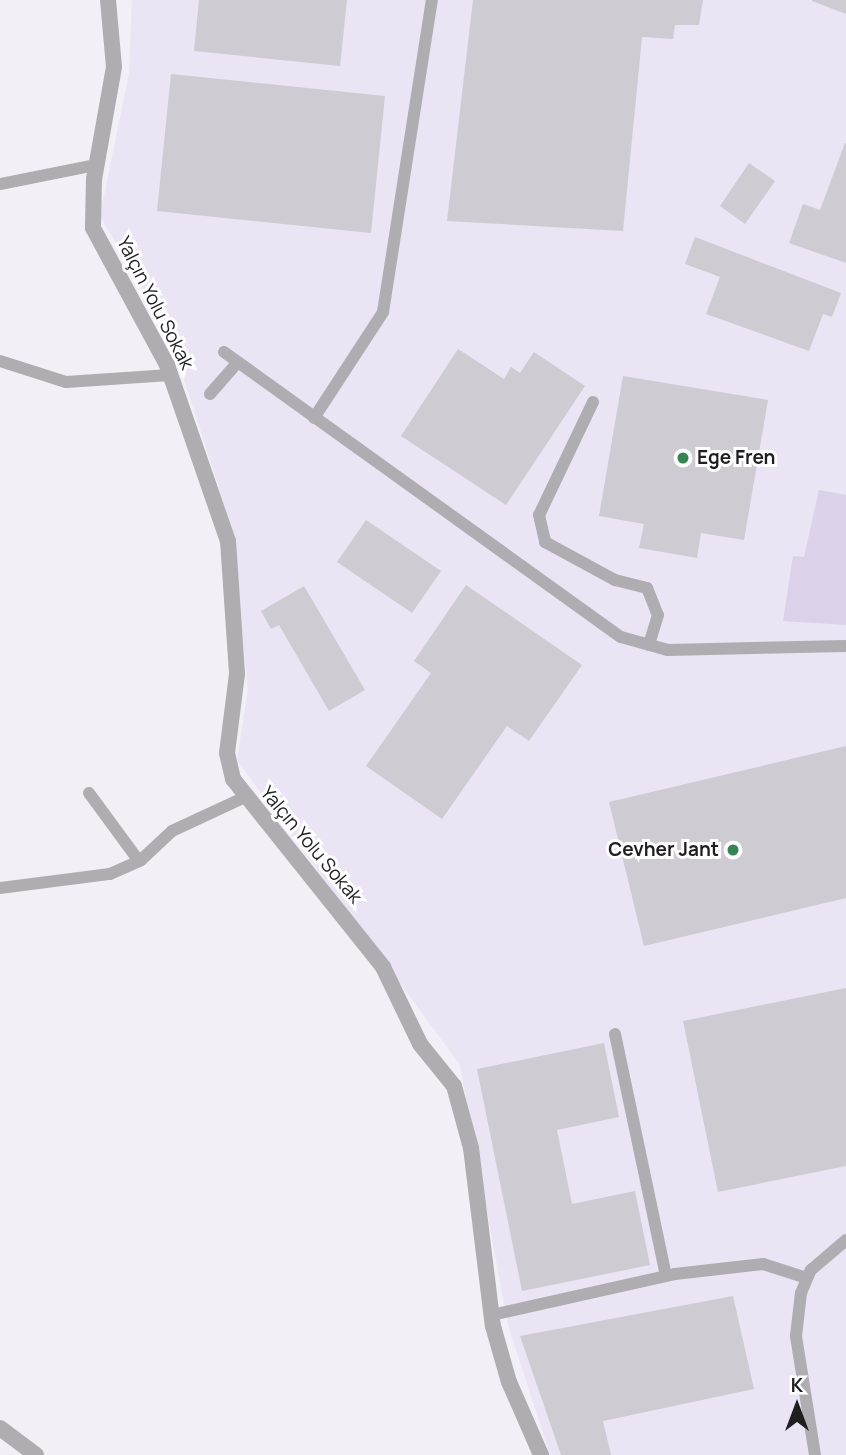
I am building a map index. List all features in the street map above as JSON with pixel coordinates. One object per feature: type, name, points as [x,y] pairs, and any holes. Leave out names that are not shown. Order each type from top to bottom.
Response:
[{"type":"street","name":"Yalçın Yolu Sokak","points":[[108,0],[114,67],[96,165],[93,228],[170,374],[228,541],[237,674],[227,753],[243,798],[383,967],[420,1044],[454,1086],[471,1148],[492,1315],[509,1382],[541,1455]]},
{"type":"street","points":[[314,418],[383,312],[432,0]]},
{"type":"street","points":[[0,184],[96,165]]},
{"type":"street","points":[[224,352],[621,637],[668,650],[846,646]]},
{"type":"street","points":[[0,360],[66,382],[170,374]]},
{"type":"street","points":[[210,394],[237,363]]},
{"type":"street","points":[[593,402],[539,515],[545,542],[615,580],[647,588],[658,615],[649,645]]},
{"type":"street","points":[[89,793],[139,861]]},
{"type":"street","points":[[0,888],[68,884],[139,861],[173,831],[243,798]]},
{"type":"street","points":[[615,1034],[666,1276]]},
{"type":"street","points":[[815,1455],[796,1336],[807,1278],[846,1240]]},
{"type":"street","points":[[492,1315],[666,1276],[763,1264],[807,1278]]},
{"type":"street","points":[[0,1428],[36,1455]]},
{"type":"shaded area","points":[[132,0],[846,0],[846,1455],[550,1455],[508,1325],[460,1065],[237,760],[248,689],[231,525],[169,333],[100,216],[129,73]]},
{"type":"shaded area","points":[[819,490],[846,495],[846,625],[783,621],[793,556],[804,557]]},
{"type":"building","points":[[199,0],[347,0],[340,66],[194,51]]},
{"type":"building","points":[[473,0],[703,0],[699,25],[675,25],[673,39],[642,37],[623,231],[447,221]]},
{"type":"building","points":[[812,0],[846,0],[846,14],[812,1]]},
{"type":"building","points":[[171,74],[385,96],[371,233],[157,211]]},
{"type":"building","points":[[845,143],[846,263],[789,243],[803,204],[820,210]]},
{"type":"building","points":[[749,163],[775,181],[745,224],[720,206]]},
{"type":"building","points":[[695,237],[841,293],[832,317],[823,314],[809,351],[706,314],[720,277],[685,264]]},
{"type":"building","points":[[458,349],[504,379],[511,367],[520,373],[534,352],[585,386],[506,505],[401,436]]},
{"type":"building","name":"Ege Fren","points":[[623,376],[768,400],[744,540],[701,533],[697,558],[639,548],[644,524],[599,516]]},
{"type":"building","points":[[366,520],[441,571],[412,613],[337,562]]},
{"type":"building","points":[[466,585],[582,665],[529,741],[507,726],[442,819],[366,766],[431,673],[414,661]]},
{"type":"building","points":[[304,586],[365,690],[329,711],[279,625],[271,629],[261,611]]},
{"type":"building","name":"Cevher Jant","points":[[846,746],[846,898],[644,946],[609,802]]},
{"type":"building","points":[[846,988],[846,1166],[718,1192],[683,1021]]},
{"type":"building","points":[[604,1043],[619,1117],[557,1130],[572,1204],[635,1191],[650,1265],[522,1291],[477,1069]]},
{"type":"building","points":[[733,1296],[754,1389],[603,1421],[611,1455],[561,1455],[520,1336]]},
{"type":"place","name":"Ege Fren","points":[[683,458]]},
{"type":"place","name":"Cevher Jant","points":[[733,850]]}]
